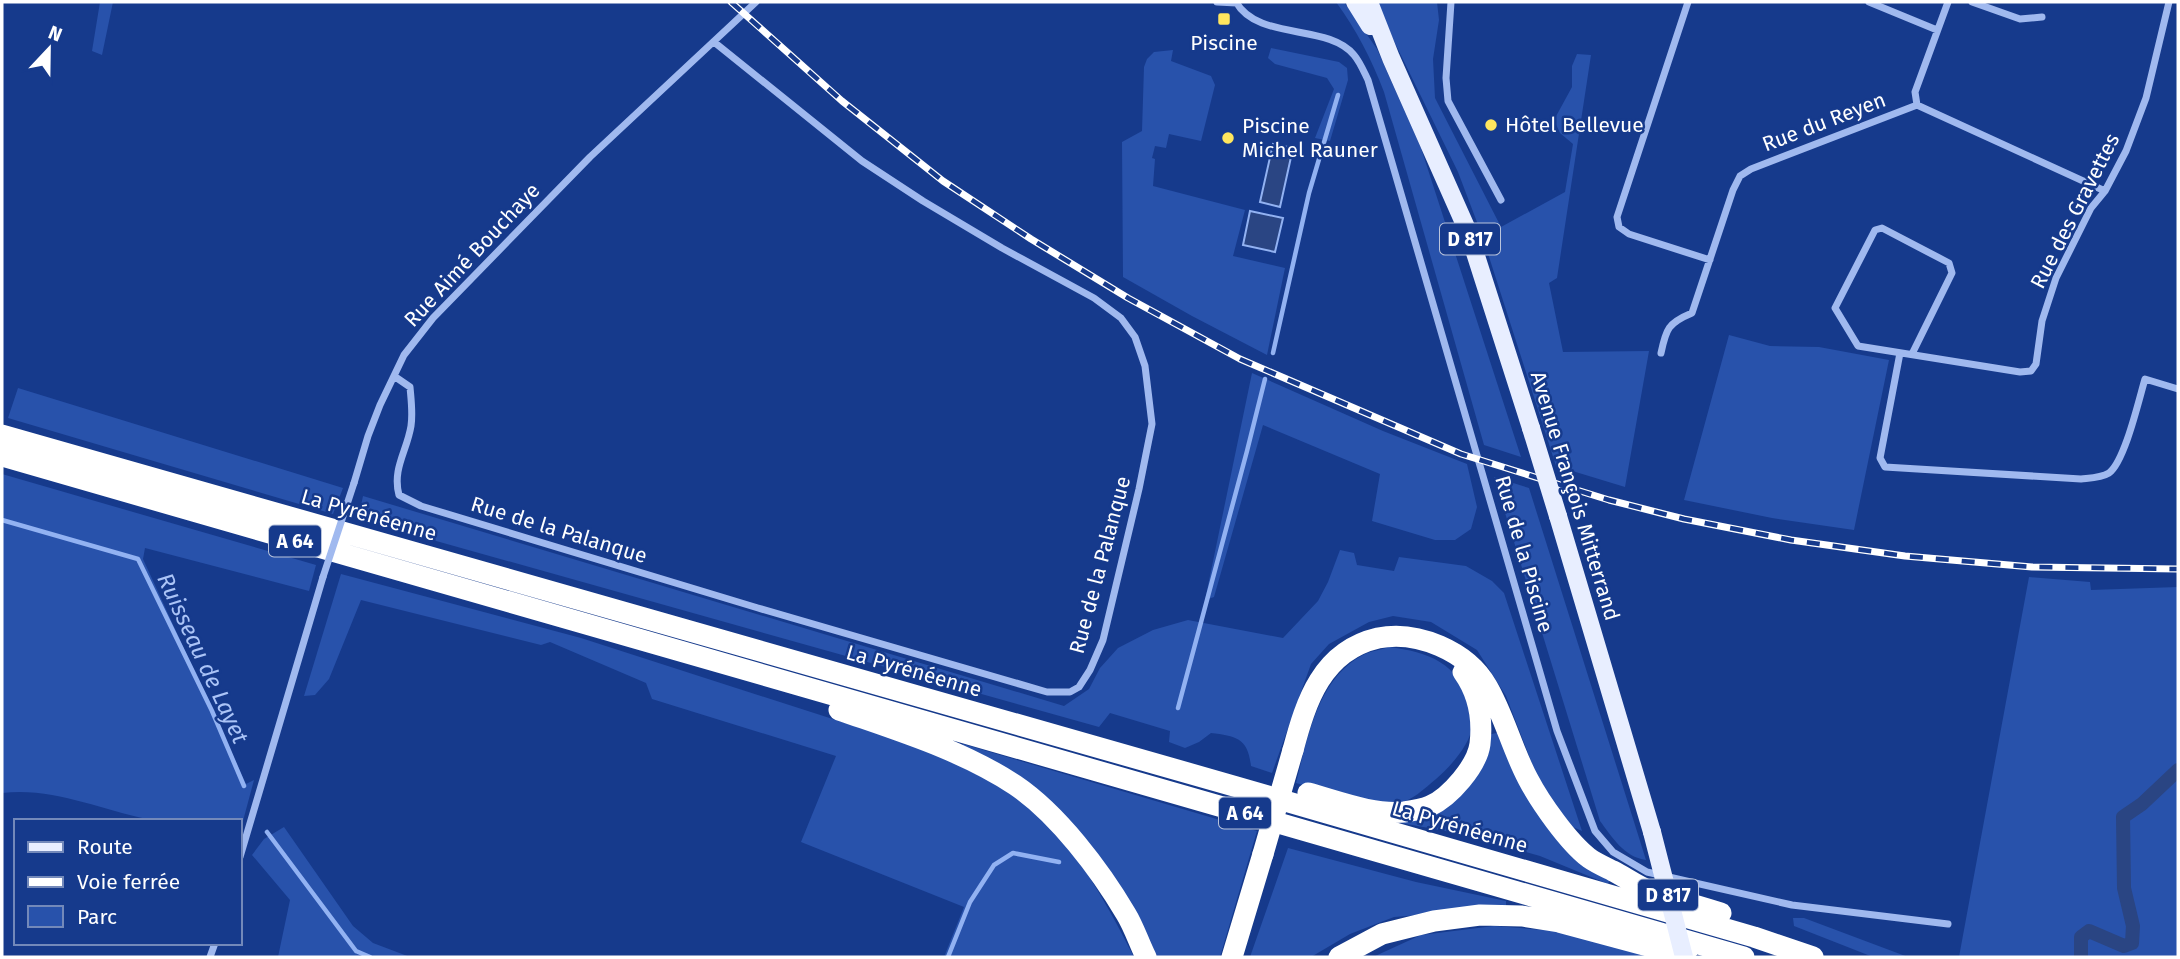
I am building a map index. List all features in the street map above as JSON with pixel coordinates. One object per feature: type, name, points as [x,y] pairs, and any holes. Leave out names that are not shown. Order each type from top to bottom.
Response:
[{"type":"highway","name":"La Pyrénéenne","points":[[2,435],[1754,937],[1812,957]]},
{"type":"highway","name":"A 64","points":[[2,456],[1744,957]]},
{"type":"highway","points":[[1231,957],[1303,715],[1318,681],[1343,653],[1374,639],[1391,636],[1412,637],[1431,642],[1445,648],[1474,668],[1486,685],[1528,779],[1556,822],[1590,858],[1648,890],[1722,914],[1754,937]]},
{"type":"highway","points":[[1237,788],[1264,783],[1375,811],[1404,812],[1431,806],[1456,787],[1470,768],[1480,746],[1480,710],[1475,692],[1445,648]]},
{"type":"highway","points":[[780,680],[797,695],[927,741],[1017,786],[1046,810],[1092,862],[1127,915],[1146,957]]},
{"type":"highway","points":[[1339,957],[1382,934],[1434,921],[1480,915],[1522,916],[1559,922],[1659,948],[1710,947]]},
{"type":"main road","name":"Avenue François Mitterrand","points":[[1355,2],[1391,58]]},
{"type":"main road","name":"Avenue François Mitterrand","points":[[1369,2],[1469,234],[1558,516],[1652,832],[1685,957]]},
{"type":"street","name":"Rue Aimé Bouchaye","points":[[242,851],[323,577],[368,436],[404,355],[433,318],[590,157],[756,2]]},
{"type":"street","points":[[1217,2],[1237,2]]},
{"type":"street","name":"Rue de la Piscine","points":[[1237,2],[1255,20],[1341,45],[1354,55],[1368,80],[1557,731],[1595,831],[1614,852],[1647,872],[1792,905],[1948,924]]},
{"type":"street","points":[[1451,2],[1446,78],[1448,101],[1501,200]]},
{"type":"street","points":[[1688,2],[1617,217],[1619,227],[1629,234],[1710,260]]},
{"type":"street","points":[[1869,2],[1937,30]]},
{"type":"street","points":[[1917,106],[1915,92],[1948,2]]},
{"type":"street","points":[[1972,2],[2020,19],[2042,17]]},
{"type":"street","name":"Rue des Gravettes","points":[[1912,354],[2020,372],[2031,371],[2036,364],[2042,321],[2056,278],[2091,208],[2105,191],[2126,151],[2146,98],[2169,2]]},
{"type":"street","name":"Rue de la Palanque","points":[[394,376],[410,387],[412,402],[411,425],[397,467],[396,485],[399,495],[421,506],[1047,692],[1070,692],[1079,687],[1103,640],[1152,424],[1145,366],[1135,337],[1121,318],[1094,298],[990,241],[862,161],[714,42]]},
{"type":"street","name":"Rue du Reyen","points":[[1661,353],[1665,333],[1671,324],[1692,313],[1740,176],[1751,169],[1917,106],[2105,191]]},
{"type":"street","points":[[1882,228],[1949,263],[1952,273],[1912,354],[1900,353],[1858,346],[1835,309],[1875,230],[1882,228]]},
{"type":"street","points":[[1900,353],[1880,458],[1885,467],[2081,479],[2097,477],[2110,472],[2122,454],[2145,379],[2178,389]]},
{"type":"green space","points":[[100,2],[113,2],[102,55],[92,51]]},
{"type":"green space","points":[[1336,2],[1344,2],[1377,49],[1421,148],[1521,457],[1484,445],[1384,92],[1363,45]]},
{"type":"green space","points":[[1378,2],[1437,2],[1439,20],[1433,59],[1435,98],[1501,227],[1565,192],[1573,144],[1560,133],[1554,120],[1572,87],[1572,66],[1577,54],[1591,55],[1557,278],[1549,283],[1563,352],[1649,351],[1625,487],[1556,466],[1483,238],[1458,172],[1392,37]]},
{"type":"green space","points":[[1271,48],[1339,62],[1347,68],[1348,80],[1330,141],[1315,138],[1334,89],[1327,78],[1275,64],[1268,58]]},
{"type":"green space","points":[[1173,50],[1171,61],[1211,76],[1215,85],[1201,141],[1169,134],[1166,148],[1155,146],[1152,158],[1155,159],[1153,186],[1245,210],[1233,256],[1285,268],[1267,355],[1123,277],[1122,142],[1142,131],[1144,67],[1147,59],[1154,52]]},
{"type":"green space","points":[[1729,335],[1770,346],[1819,347],[1889,360],[1854,530],[1772,518],[1684,500]]},
{"type":"green space","points":[[1252,373],[1383,431],[1467,464],[1477,507],[1471,529],[1455,540],[1435,540],[1372,521],[1380,474],[1263,425],[1214,597],[1205,600]]},
{"type":"green space","points":[[18,388],[343,488],[333,514],[8,418]]},
{"type":"green space","points":[[2,474],[316,565],[309,591],[145,548],[143,559],[246,784],[254,780],[242,825],[242,819],[147,819],[57,796],[2,793]]},
{"type":"green space","points":[[1494,477],[1529,488],[1646,860],[1625,851],[1600,821]]},
{"type":"green space","points":[[363,496],[1064,706],[1089,689],[1100,668],[1118,648],[1153,630],[1188,620],[1283,638],[1318,601],[1340,550],[1354,553],[1357,565],[1394,571],[1399,557],[1466,566],[1492,581],[1504,593],[1582,831],[1573,827],[1557,808],[1536,774],[1506,696],[1477,650],[1431,622],[1393,616],[1369,622],[1329,644],[1311,664],[1272,773],[1251,766],[1244,744],[1227,735],[1211,733],[1185,748],[1169,742],[1170,731],[1110,713],[1099,727],[358,519]]},
{"type":"green space","points":[[341,574],[581,638],[926,749],[1002,788],[1051,828],[1083,868],[1134,957],[944,957],[964,907],[801,842],[836,756],[652,699],[646,683],[550,642],[541,645],[361,600],[329,679],[315,695],[304,696]]},
{"type":"green space","points":[[2029,577],[2090,582],[2091,590],[2178,587],[2178,957],[1959,957]]},
{"type":"green space","points":[[1389,647],[1429,656],[1440,662],[1458,679],[1464,691],[1472,724],[1464,748],[1447,769],[1402,803],[1371,804],[1296,783],[1310,729],[1325,694],[1335,679],[1348,665],[1363,655]]},
{"type":"green space","points":[[1500,732],[1610,879],[1608,884],[1540,856],[1462,834],[1401,823],[1399,819],[1421,816],[1488,735]]},
{"type":"green space","points":[[963,744],[1257,831],[1220,957],[1151,957],[1096,860],[962,748]]},
{"type":"green space","points":[[284,827],[353,926],[373,943],[410,957],[278,957],[290,900],[252,855],[264,839]]},
{"type":"green space","points":[[1288,848],[1416,882],[1506,901],[1506,908],[1394,917],[1350,934],[1311,957],[1250,957]]},
{"type":"green space","points":[[1793,918],[1804,918],[1908,957],[1873,957],[1794,926]]},
{"type":"green space","points":[[1494,926],[1556,931],[1664,957],[1373,957],[1421,935]]},
{"type":"shaded area","points":[[1273,144],[1293,148],[1280,207],[1260,202]]},
{"type":"shaded area","points":[[1250,211],[1283,218],[1275,252],[1243,245]]},
{"type":"waterway","points":[[1273,353],[1309,193],[1338,95]]},
{"type":"waterway","points":[[1178,708],[1265,379]]},
{"type":"waterway","name":"Ruisseau de Layet","points":[[2,520],[138,559],[212,711],[244,786]]},
{"type":"waterway","points":[[2081,957],[2081,937],[2089,931],[2124,946],[2132,943],[2133,926],[2124,888],[2123,817],[2142,804],[2178,770]]},
{"type":"waterway","name":"Ruisseau de Layet","points":[[267,832],[356,951]]},
{"type":"waterway","points":[[948,957],[970,902],[994,865],[1013,853],[1059,862]]},
{"type":"waterway","points":[[356,951],[370,957]]},
{"type":"railway","points":[[731,2],[842,101],[943,181],[1031,239],[1128,298],[1240,359],[1461,454],[1609,500],[1684,519],[1791,540],[1905,556],[2032,567],[2178,569]]},
{"type":"place","name":"Piscine","points":[[1224,19]]},
{"type":"place","name":"Hôtel Bellevue","points":[[1491,125]]},
{"type":"place","name":"Piscine Michel Rauner","points":[[1228,138]]}]
